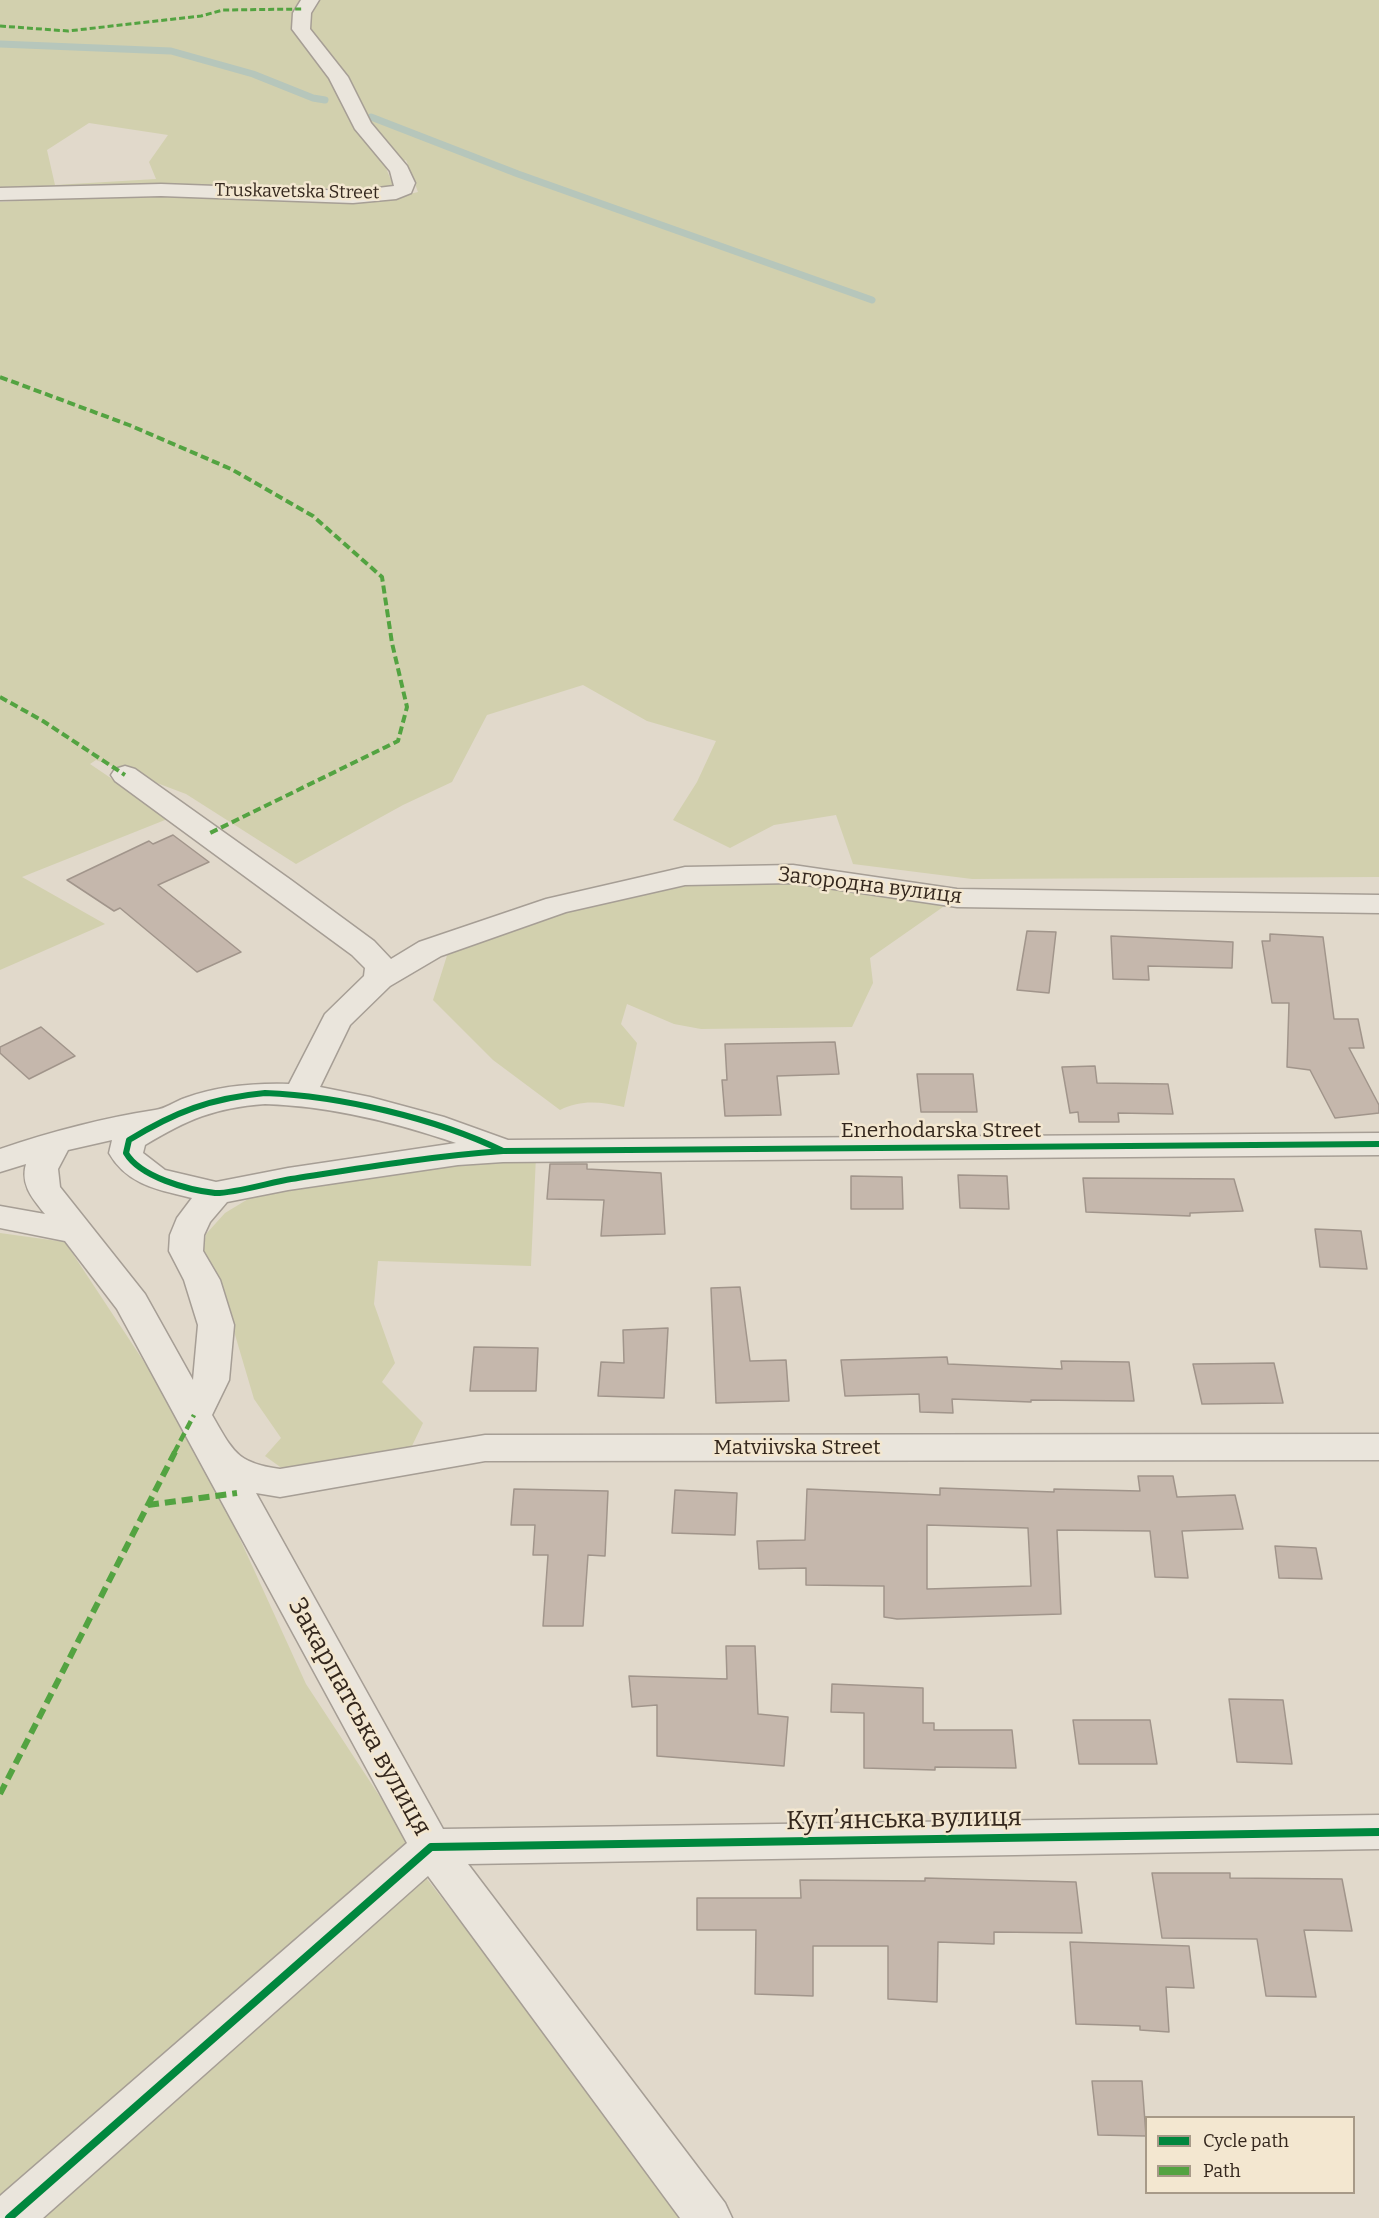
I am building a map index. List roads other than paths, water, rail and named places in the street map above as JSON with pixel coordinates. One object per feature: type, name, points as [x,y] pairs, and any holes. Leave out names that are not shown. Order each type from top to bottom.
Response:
[{"type":"street","name":"Truskavetska Street","points":[[0,194],[161,190],[353,197],[396,193],[404,189],[405,183],[400,170],[362,125],[338,76],[301,29],[302,13],[310,0]]},
{"type":"street","points":[[125,775],[363,948],[381,966],[379,979]]},
{"type":"street","name":"Загородна вулиця","points":[[302,1093],[336,1021],[379,979],[430,949],[557,905],[686,876],[793,874],[957,898],[1379,904]]},
{"type":"street","points":[[0,1161],[56,1142],[165,1117],[192,1106],[231,1095],[302,1093],[375,1108],[477,1137],[503,1151]]},
{"type":"street","points":[[165,1117],[129,1140],[126,1153],[130,1160],[154,1178],[216,1193],[194,1218],[187,1235],[186,1251],[202,1280],[216,1324],[211,1380],[195,1415]]},
{"type":"street","name":"Закарпатська вулиця","points":[[56,1142],[39,1174],[44,1189],[74,1231],[132,1303],[222,1463],[431,1847],[708,2218]]},
{"type":"street","name":"Enerhodarska Street","points":[[216,1193],[288,1179],[458,1154],[503,1151],[1379,1144]]},
{"type":"street","points":[[0,1217],[74,1231]]},
{"type":"street","name":"Matviivska Street","points":[[222,1463],[253,1479],[280,1483],[485,1448],[1379,1447]]},
{"type":"street","name":"Купʼянська вулиця","points":[[431,1847],[1379,1832]]},
{"type":"street","points":[[9,2218],[431,1847]]},
{"type":"waterway","points":[[0,44],[171,51],[253,74],[313,98],[325,100]]},
{"type":"waterway","points":[[371,117],[518,174],[872,300]]}]
